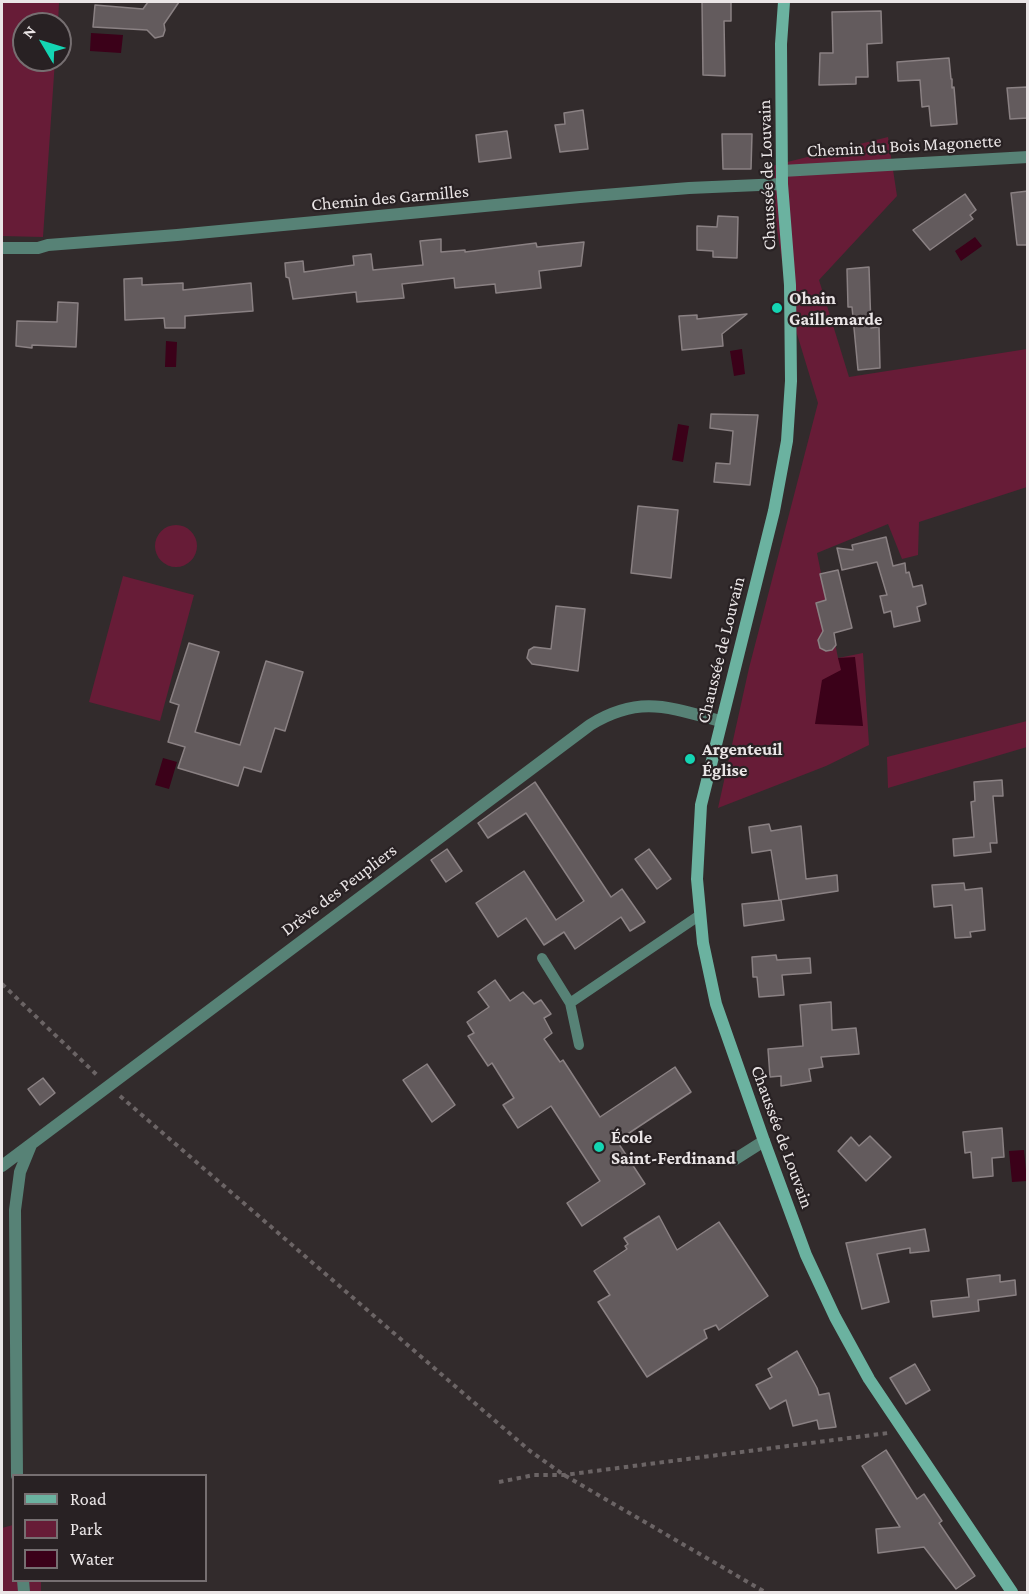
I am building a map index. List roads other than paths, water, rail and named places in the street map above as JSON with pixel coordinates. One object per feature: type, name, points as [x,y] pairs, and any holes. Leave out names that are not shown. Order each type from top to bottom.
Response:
[{"type":"main road","name":"Chaussée de Louvain","points":[[784,2],[781,44],[782,177],[790,285],[791,381],[787,441],[774,511],[701,804],[697,879],[703,943],[716,1004],[764,1141],[806,1255],[835,1317],[869,1379],[1012,1593]]},
{"type":"street","name":"Chemin du Bois Magonette","points":[[782,177],[1028,157]]},
{"type":"street","name":"Chemin des Garmilles","points":[[2,248],[38,248],[48,245],[700,188],[782,177]]},
{"type":"street","name":"Drève des Peupliers","points":[[2,1166],[540,762],[602,718],[622,710],[654,706],[720,721]]},
{"type":"street","points":[[734,1160],[764,1141]]},
{"type":"street","points":[[17,1474],[15,1210],[20,1172],[32,1143]]},
{"type":"lane","points":[[570,1003],[700,915]]},
{"type":"lane","points":[[542,958],[570,1003],[579,1045]]},
{"type":"water","points":[[91,33],[123,35],[121,53],[90,51]]},
{"type":"water","points":[[975,237],[982,246],[961,261],[955,251]]},
{"type":"water","points":[[166,341],[177,342],[176,367],[165,367]]},
{"type":"water","points":[[742,349],[745,374],[734,376],[730,351]]},
{"type":"water","points":[[678,424],[689,426],[683,462],[672,460]]},
{"type":"water","points":[[855,657],[863,726],[815,724],[822,680],[841,670],[838,658]]},
{"type":"water","points":[[163,758],[177,762],[169,789],[155,785]]},
{"type":"water","points":[[1024,1150],[1027,1181],[1012,1182],[1009,1151]]},
{"type":"place","name":"Ohain Gaillemarde","points":[[777,308]]},
{"type":"place","name":"Argenteuil Église","points":[[690,759]]},
{"type":"place","name":"École Saint-Ferdinand","points":[[599,1147]]}]
